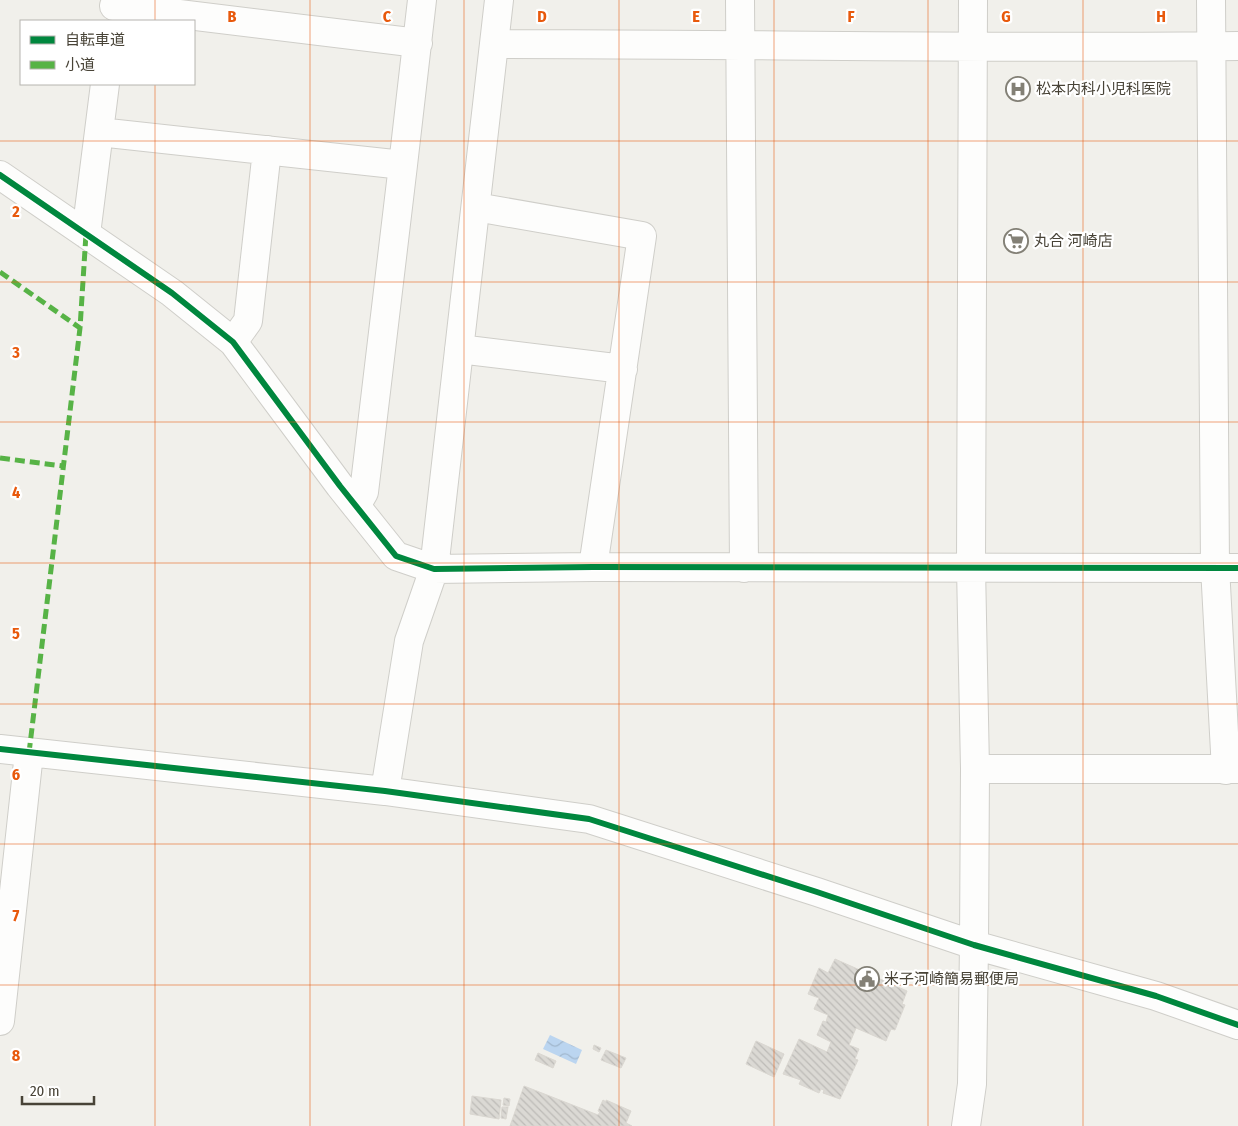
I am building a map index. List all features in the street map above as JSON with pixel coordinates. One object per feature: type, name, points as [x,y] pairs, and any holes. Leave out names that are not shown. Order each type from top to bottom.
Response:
[{"type":"street","points":[[356,506],[364,492],[422,0]]},
{"type":"street","points":[[385,791],[409,641],[434,569],[499,0]]},
{"type":"street","points":[[740,0],[744,568]]},
{"type":"street","points":[[966,1126],[972,1084],[974,945],[975,769],[971,567],[973,0]]},
{"type":"street","points":[[975,769],[1232,769],[1210,46],[1211,0]]},
{"type":"street","points":[[114,9],[418,43]]},
{"type":"street","points":[[494,44],[740,44],[973,47],[1238,46]]},
{"type":"street","points":[[86,234],[105,85]]},
{"type":"street","points":[[99,132],[402,166]]},
{"type":"street","points":[[233,342],[248,321],[267,150]]},
{"type":"street","points":[[0,175],[172,293],[233,342],[356,506],[396,556],[434,569],[594,567],[1226,568]]},
{"type":"street","points":[[476,207],[642,236],[594,567]]},
{"type":"street","points":[[459,349],[623,369]]},
{"type":"street","points":[[0,749],[385,791],[589,819],[817,892],[974,945],[1156,996],[1238,1025]]},
{"type":"street","points":[[0,1021],[29,752]]},
{"type":"water","points":[[550,1035],[582,1050],[576,1064],[543,1049]]},
{"type":"building","points":[[835,959],[907,991],[902,1004],[905,1005],[895,1030],[891,1029],[886,1041],[856,1028],[849,1045],[859,1049],[855,1059],[858,1060],[840,1099],[823,1093],[824,1090],[821,1089],[819,1093],[799,1084],[801,1080],[783,1074],[799,1039],[827,1052],[831,1042],[817,1035],[823,1021],[826,1022],[828,1015],[814,1009],[819,998],[808,994],[819,968],[828,973]]},
{"type":"building","points":[[756,1041],[784,1054],[774,1077],[746,1064]]},
{"type":"building","points":[[594,1045],[601,1048],[599,1052],[593,1049]]},
{"type":"building","points":[[606,1050],[626,1058],[621,1068],[601,1060]]},
{"type":"building","points":[[538,1053],[556,1061],[553,1068],[535,1060]]},
{"type":"building","points":[[524,1086],[598,1115],[603,1100],[606,1102],[606,1100],[631,1111],[626,1123],[632,1126],[510,1126]]},
{"type":"building","points":[[472,1096],[501,1100],[499,1119],[470,1114]]},
{"type":"building","points":[[504,1098],[510,1099],[509,1106],[503,1105]]},
{"type":"building","points":[[502,1107],[508,1107],[506,1119],[501,1118]]},
{"type":"marked path","points":[[29,753],[80,328],[86,234]]},
{"type":"marked path","points":[[0,272],[80,328]]},
{"type":"marked path","points":[[0,458],[63,466]]},
{"type":"cycle path","points":[[0,175],[172,293],[233,342],[340,486],[396,556],[434,569],[593,567],[1238,568]]},
{"type":"cycle path","points":[[0,749],[385,791],[589,819],[817,892],[974,945],[1156,996],[1238,1025]]},
{"type":"place","name":"松本内科小児科医院","points":[[1018,89]]},
{"type":"place","name":"丸合 河崎店","points":[[1016,241]]},
{"type":"place","name":"米子河崎簡易郵便局","points":[[867,979]]}]
